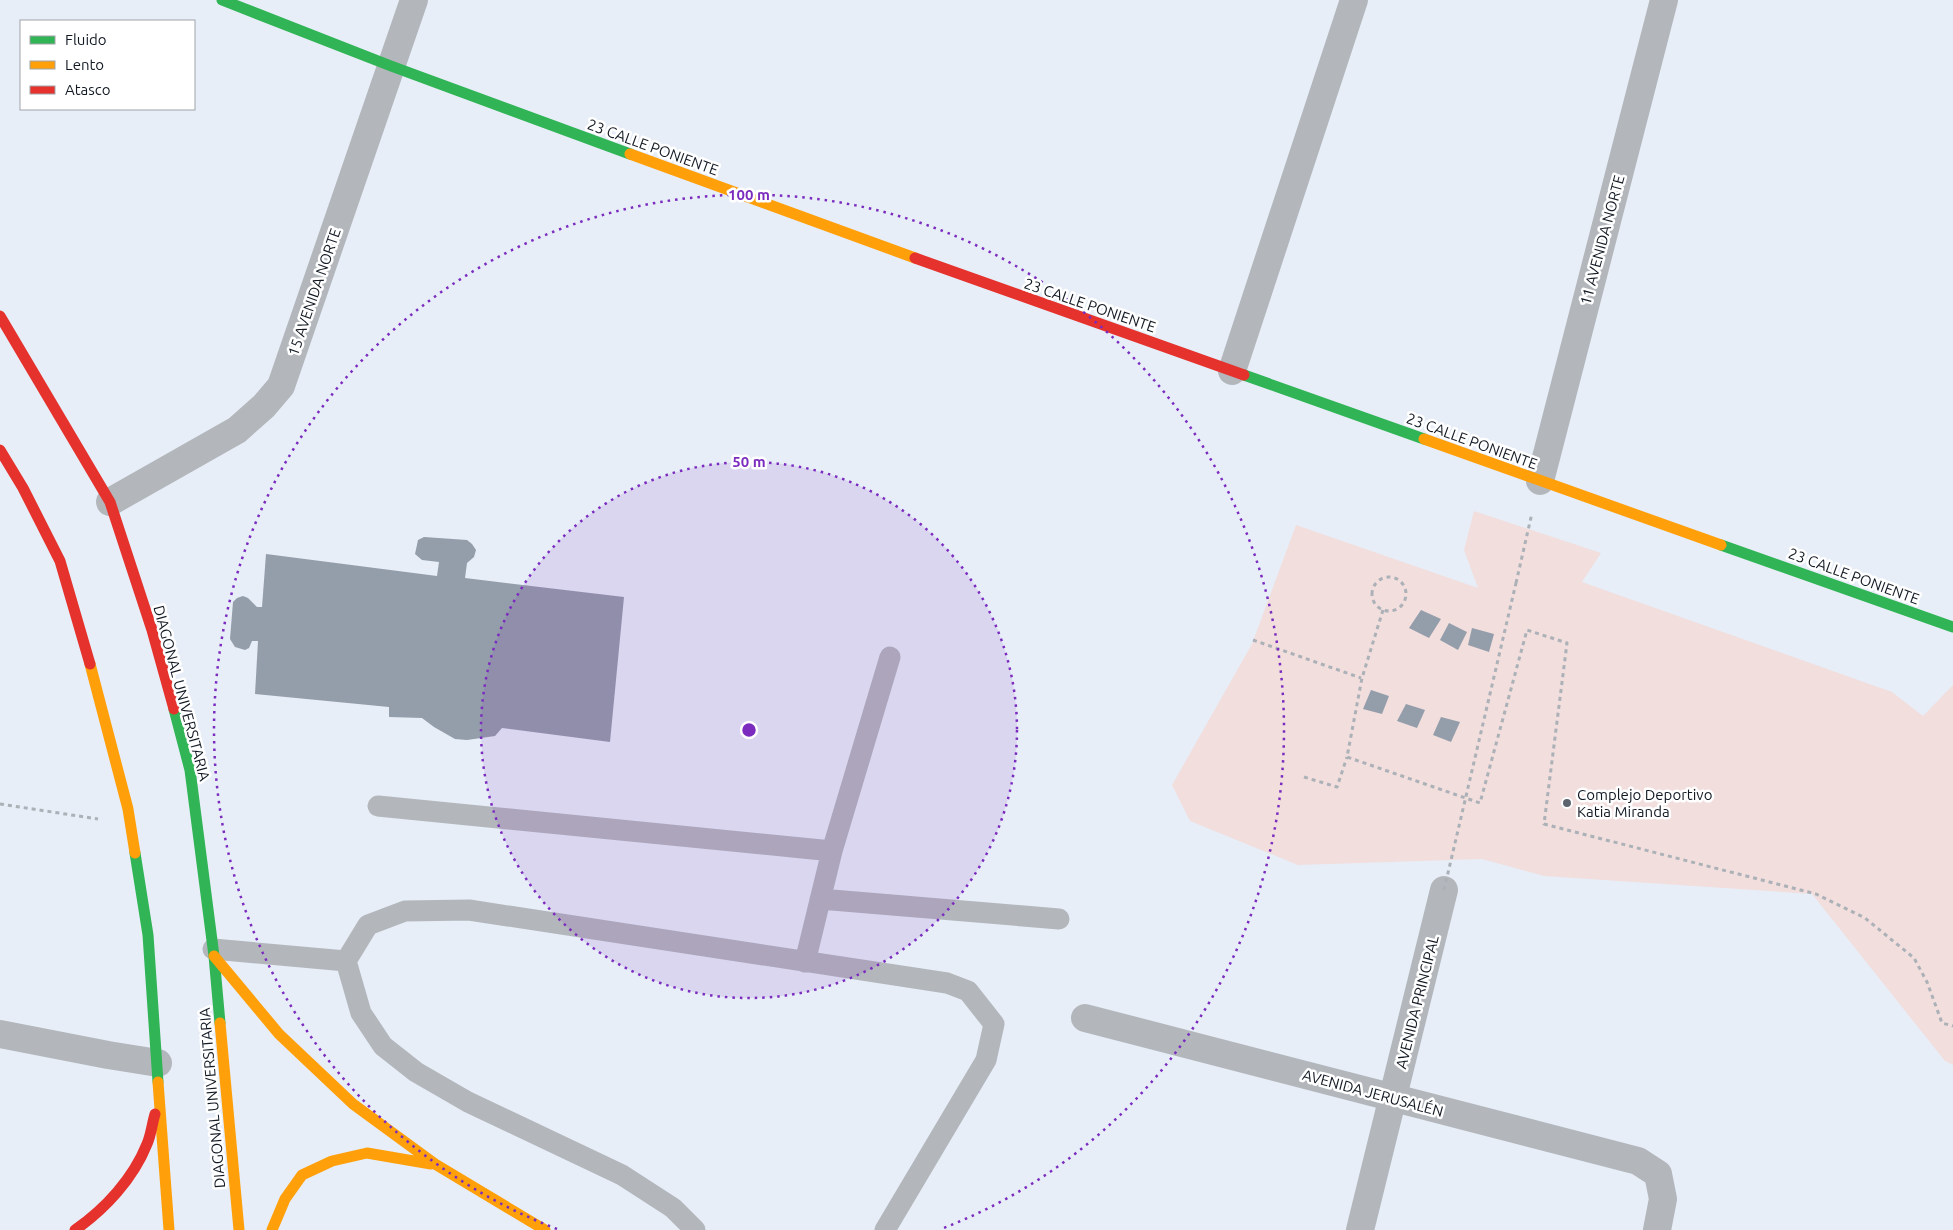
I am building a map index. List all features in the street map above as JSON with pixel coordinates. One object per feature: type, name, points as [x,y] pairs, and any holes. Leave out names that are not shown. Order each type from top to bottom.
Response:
[{"type":"main road","name":"23 CALLE PONIENTE","points":[[222,0],[391,66],[900,253],[1953,627]]},
{"type":"main road","name":"DIAGONAL UNIVERSITARIA","points":[[0,316],[60,414],[110,502],[152,630],[190,770],[214,952],[239,1230]]},
{"type":"main road","points":[[0,450],[23,488],[60,561],[96,684],[124,791],[140,872],[148,935],[169,1230]]},
{"type":"main road","points":[[214,952],[286,1041],[353,1104],[435,1164],[545,1230]]},
{"type":"main road","points":[[75,1230],[89,1221],[122,1186],[146,1144],[160,1098]]},
{"type":"main road","points":[[272,1230],[285,1200],[302,1175],[332,1161],[367,1153],[435,1164]]},
{"type":"street","name":"15 AVENIDA NORTE","points":[[110,502],[237,430],[264,406],[280,386],[414,0]]},
{"type":"street","points":[[1232,371],[1354,0]]},
{"type":"street","name":"11 AVENIDA NORTE","points":[[1540,481],[1664,0]]},
{"type":"street","name":"AVENIDA PRINCIPAL","points":[[1360,1230],[1444,890]]},
{"type":"street","name":"AVENIDA JERUSALÉN","points":[[1085,1018],[1638,1162],[1658,1174],[1663,1199],[1657,1230]]},
{"type":"street","points":[[0,1034],[158,1063]]},
{"type":"lane","points":[[805,962],[832,851],[890,657]]},
{"type":"lane","points":[[378,806],[832,851]]},
{"type":"lane","points":[[820,899],[1059,919]]},
{"type":"lane","points":[[695,1230],[673,1208],[622,1175],[468,1102],[416,1072],[384,1046],[361,1013],[346,961],[368,925],[405,911],[469,910],[947,983],[968,991],[994,1024],[986,1060],[885,1230]]},
{"type":"lane","points":[[214,952],[346,961]]},
{"type":"path","points":[[1444,890],[1540,481]]},
{"type":"path","points":[[1386,577],[1397,579],[1404,587],[1403,603],[1394,610],[1383,610],[1374,603],[1372,598],[1374,587],[1381,579],[1386,577]]},
{"type":"path","points":[[1304,777],[1337,787],[1347,757],[1362,678],[1383,610]]},
{"type":"path","points":[[1347,757],[1480,803],[1527,630],[1567,643],[1544,824],[1816,894],[1865,918],[1914,958],[1927,982],[1942,1023],[1953,1026]]},
{"type":"path","points":[[1253,640],[1362,678]]},
{"type":"path","points":[[0,804],[98,819]]},
{"type":"shaded area","name":"Complejo Deportivo Katia Miranda","points":[[1474,511],[1601,553],[1582,582],[1892,692],[1923,716],[1953,685],[1953,1065],[1945,1061],[1812,894],[1544,876],[1482,859],[1298,865],[1190,821],[1172,785],[1252,644],[1296,525],[1478,588],[1464,550]]},
{"type":"building","points":[[424,537],[467,540],[472,544],[476,550],[474,557],[467,563],[465,578],[624,597],[610,742],[502,728],[495,736],[467,740],[455,739],[422,718],[389,717],[389,707],[255,694],[258,641],[252,641],[249,648],[245,650],[235,647],[230,639],[233,602],[237,598],[243,596],[248,598],[257,607],[262,607],[266,554],[437,576],[439,562],[422,560],[415,554],[418,540]]},
{"type":"building","points":[[1421,610],[1441,619],[1429,638],[1409,628]]},
{"type":"building","points":[[1449,623],[1467,632],[1458,650],[1440,640]]},
{"type":"building","points":[[1472,628],[1494,634],[1489,652],[1468,645]]},
{"type":"building","points":[[1371,690],[1389,696],[1382,714],[1363,709]]},
{"type":"building","points":[[1406,704],[1425,710],[1417,728],[1397,721]]},
{"type":"building","points":[[1441,717],[1460,722],[1451,742],[1433,735]]},
{"type":"traffic: fast","points":[[222,0],[391,66],[630,154]]},
{"type":"traffic: fast","points":[[1244,375],[1424,439]]},
{"type":"traffic: fast","points":[[1721,545],[1953,627]]},
{"type":"traffic: fast","points":[[174,709],[190,770],[214,956],[220,1023]]},
{"type":"traffic: fast","points":[[135,853],[148,935],[158,1082]]},
{"type":"traffic: slow","points":[[630,154],[915,258]]},
{"type":"traffic: slow","points":[[1424,439],[1721,545]]},
{"type":"traffic: slow","points":[[90,664],[128,809],[135,853]]},
{"type":"traffic: slow","points":[[214,956],[279,1034],[353,1104],[435,1164],[545,1230]]},
{"type":"traffic: slow","points":[[220,1023],[239,1230]]},
{"type":"traffic: slow","points":[[158,1082],[169,1230]]},
{"type":"traffic: slow","points":[[272,1230],[285,1199],[302,1175],[332,1161],[367,1153],[431,1164]]},
{"type":"traffic: jam","points":[[915,258],[1244,375]]},
{"type":"traffic: jam","points":[[0,316],[110,502],[152,630],[174,709]]},
{"type":"traffic: jam","points":[[0,450],[23,488],[60,561],[90,664]]},
{"type":"traffic: jam","points":[[75,1230],[97,1213],[126,1181],[147,1144],[155,1114]]},
{"type":"place","name":"Complejo Deportivo Katia Miranda","points":[[1567,803]]}]
